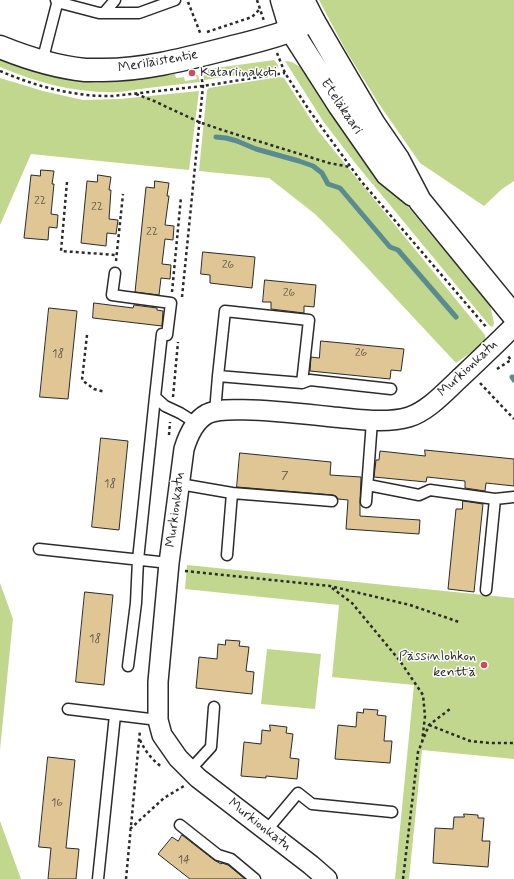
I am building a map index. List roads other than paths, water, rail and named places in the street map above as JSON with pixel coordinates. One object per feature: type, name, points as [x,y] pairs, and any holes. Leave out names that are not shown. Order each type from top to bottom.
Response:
[{"type":"main road","name":"Eteläkaari","points":[[282,0],[291,30],[339,105],[387,174],[420,201],[514,316]]},
{"type":"main road","name":"Eteläkaari","points":[[303,0],[313,20],[374,124],[398,159],[420,201]]},
{"type":"main road","name":"Meriläistentie","points":[[0,47],[42,62],[64,67],[86,70],[113,70],[135,68],[192,57],[271,37],[313,20]]},
{"type":"street","name":"Murkionkatu","points":[[327,879],[194,774],[178,758],[162,735],[158,720],[158,682],[176,567],[180,484],[184,448],[189,433],[196,423],[206,415],[235,409],[276,411],[372,420],[390,420],[409,416],[424,410],[514,326]]},
{"type":"lane","points":[[104,13],[114,0]]},
{"type":"lane","points":[[42,62],[57,1],[99,13],[139,13],[175,0]]},
{"type":"lane","points":[[115,273],[112,295],[171,303],[167,334],[162,334],[138,560],[136,603],[128,666]]},
{"type":"lane","points":[[215,412],[225,310],[309,320],[302,383]]},
{"type":"lane","points":[[218,376],[302,383],[310,380],[390,389]]},
{"type":"lane","points":[[155,397],[164,406],[180,413],[196,423]]},
{"type":"lane","points":[[366,502],[372,420]]},
{"type":"lane","points":[[180,484],[232,493],[332,501]]},
{"type":"lane","points":[[368,486],[419,495],[430,490],[496,500],[514,497]]},
{"type":"lane","points":[[227,555],[232,493]]},
{"type":"lane","points":[[486,590],[496,500]]},
{"type":"lane","points":[[39,549],[138,560],[176,567]]},
{"type":"lane","points":[[194,774],[211,747],[214,707]]},
{"type":"lane","points":[[68,709],[158,720]]},
{"type":"lane","points":[[98,879],[115,715]]},
{"type":"lane","points":[[266,831],[298,793],[312,804],[392,812]]},
{"type":"lane","points":[[180,825],[218,855],[230,859],[255,879]]},
{"type":"waterway","points":[[216,137],[237,141],[256,149],[313,166],[322,173],[328,184],[340,188],[390,247],[398,250],[456,317]]},
{"type":"place","name":"Katariinakoti","points":[[192,73]]},
{"type":"place","name":"Pässinlohkon kenttä","points":[[484,665]]}]
